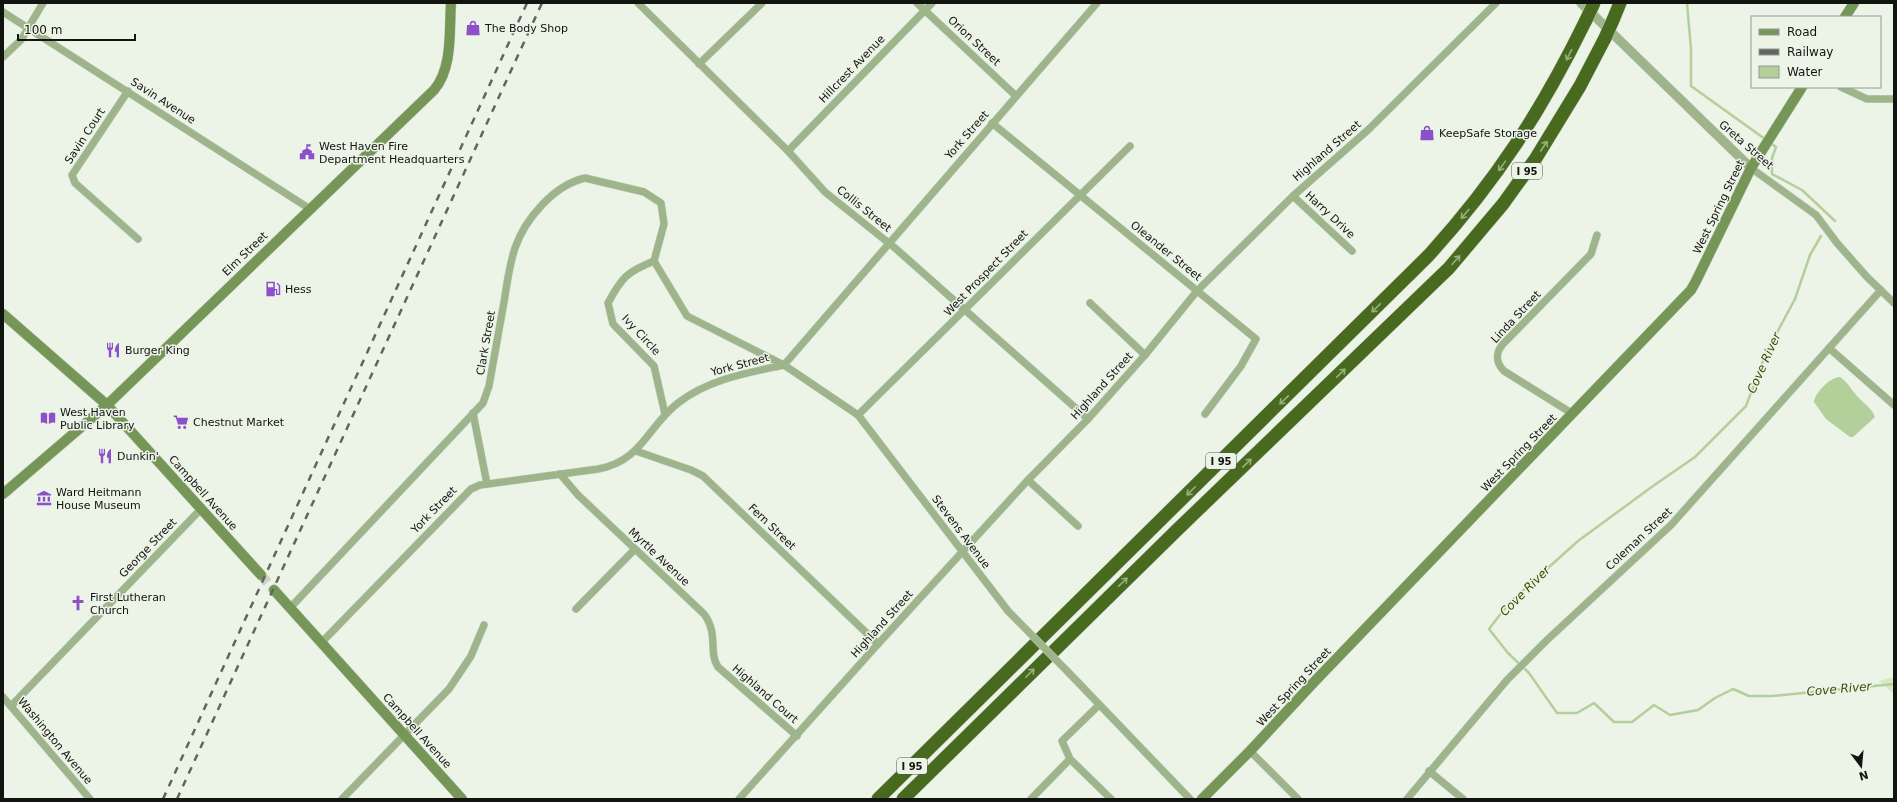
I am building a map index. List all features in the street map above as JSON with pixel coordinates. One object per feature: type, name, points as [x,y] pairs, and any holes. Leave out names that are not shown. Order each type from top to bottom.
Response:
[{"type":"highway","name":"I 95","points":[[878,799],[1434,250],[1484,190],[1517,145],[1550,91],[1594,3]]},
{"type":"highway","name":"I 95","points":[[903,799],[1449,268],[1503,204],[1532,164],[1569,104],[1605,38],[1620,3]]},
{"type":"highway","points":[[916,799],[1016,688]]},
{"type":"highway","points":[[870,799],[945,733]]},
{"type":"main road","name":"Elm Street","points":[[3,494],[107,405],[439,84],[443,77],[447,61],[451,3]]},
{"type":"main road","points":[[1846,16],[1854,3]]},
{"type":"main road","name":"West Spring Street","points":[[1202,799],[1250,751],[1355,639],[1691,290],[1751,168],[1801,88]]},
{"type":"main road","name":"Campbell Avenue","points":[[3,314],[107,405],[261,575]]},
{"type":"main road","name":"Campbell Avenue","points":[[274,590],[462,799]]},
{"type":"street","points":[[3,57],[21,40],[42,3]]},
{"type":"street","name":"Collis Street","points":[[638,3],[788,151],[825,192],[888,243],[1088,419]]},
{"type":"street","points":[[699,64],[762,3]]},
{"type":"street","name":"Orion Street","points":[[917,3],[1016,96]]},
{"type":"street","name":"Hillcrest Avenue","points":[[788,151],[932,3]]},
{"type":"street","name":"York Street","points":[[322,642],[467,492],[475,486],[607,467],[617,464],[636,451],[665,414],[693,392],[731,377],[784,365],[1097,3]]},
{"type":"street","name":"Highland Street","points":[[739,799],[1028,480],[1088,419],[1145,355],[1198,291],[1293,196],[1369,130],[1496,3]]},
{"type":"street","name":"Greta Street","points":[[1581,3],[1751,168],[1816,214],[1837,243],[1894,303]]},
{"type":"street","name":"Savin Avenue","points":[[3,12],[310,209]]},
{"type":"street","points":[[1843,88],[1867,98],[1894,99]]},
{"type":"street","name":"Savin Court","points":[[128,92],[72,176],[75,183],[138,239]]},
{"type":"street","name":"Oleander Street","points":[[992,124],[1256,339],[1241,366],[1205,414]]},
{"type":"street","name":"West Prospect Street","points":[[858,415],[965,311],[1079,195],[1130,146]]},
{"type":"street","name":"Clark Street","points":[[290,608],[483,403],[489,386],[509,271],[515,249],[527,224],[549,199],[559,190],[577,180],[592,179],[644,192],[661,203],[664,224],[654,261]]},
{"type":"street","name":"Harry Drive","points":[[1293,196],[1352,251]]},
{"type":"street","name":"Linda Street","points":[[1573,414],[1504,371],[1499,366],[1497,356],[1503,344],[1592,254],[1597,235]]},
{"type":"street","name":"Stevens Avenue","points":[[654,261],[687,316],[784,365],[858,415],[962,553],[1008,611],[1190,799]]},
{"type":"street","name":"Ivy Circle","points":[[654,261],[631,270],[617,287],[608,303],[613,324],[654,366],[665,414]]},
{"type":"street","name":"Coleman Street","points":[[1407,799],[1429,771],[1521,666],[1671,525],[1881,290]]},
{"type":"street","points":[[1090,303],[1145,355]]},
{"type":"street","points":[[1829,348],[1894,405]]},
{"type":"street","points":[[473,414],[487,484]]},
{"type":"street","name":"Fern Street","points":[[636,451],[692,470],[702,476],[878,644]]},
{"type":"street","name":"Myrtle Avenue","points":[[560,474],[578,495],[704,614],[712,628],[714,660],[718,667]]},
{"type":"street","points":[[1028,480],[1078,526]]},
{"type":"street","name":"George Street","points":[[11,706],[201,509]]},
{"type":"street","points":[[576,609],[635,549]]},
{"type":"street","points":[[342,799],[449,689],[471,656],[484,624]]},
{"type":"street","name":"Highland Court","points":[[718,667],[797,736]]},
{"type":"street","name":"Washington Avenue","points":[[3,697],[90,799]]},
{"type":"street","points":[[1099,705],[1062,741],[1070,759],[1110,799]]},
{"type":"street","points":[[1250,751],[1298,799]]},
{"type":"street","points":[[1031,799],[1070,759]]},
{"type":"street","points":[[1429,771],[1463,799]]},
{"type":"shaded area","points":[[1894,677],[1894,694],[1879,681]]},
{"type":"water","points":[[1840,377],[1871,410],[1875,417],[1853,437],[1850,437],[1826,419],[1814,402],[1817,394],[1824,386],[1832,380]]},
{"type":"waterway","name":"Cove River","points":[[1687,3],[1691,49],[1691,86],[1765,139]]},
{"type":"waterway","name":"Cove River","points":[[1769,142],[1776,147],[1772,158],[1772,174],[1802,190],[1835,221]]},
{"type":"waterway","name":"Cove River","points":[[1821,236],[1810,255],[1795,299],[1766,353],[1746,406],[1695,457],[1578,541],[1509,603],[1489,629],[1508,653],[1529,673],[1557,713],[1577,713],[1594,703],[1614,722],[1632,722],[1654,705],[1670,715],[1698,710],[1715,698],[1733,689],[1749,696],[1772,696],[1894,684]]},
{"type":"tunnel","points":[[261,575],[274,590]]},
{"type":"railway","points":[[163,799],[527,3]]},
{"type":"railway","points":[[177,799],[542,3]]},
{"type":"place","name":"The Body Shop","points":[[473,28]]},
{"type":"place","name":"KeepSafe Storage","points":[[1427,133]]},
{"type":"place","name":"West Haven Fire Department Headquarters","points":[[307,152]]},
{"type":"place","name":"Hess","points":[[273,289]]},
{"type":"place","name":"Burger King","points":[[113,350]]},
{"type":"place","name":"West Haven Public Library","points":[[48,418]]},
{"type":"place","name":"Chestnut Market","points":[[181,422]]},
{"type":"place","name":"Dunkin'","points":[[105,456]]},
{"type":"place","name":"Ward Heitmann House Museum","points":[[44,498]]},
{"type":"place","name":"First Lutheran Church","points":[[78,603]]}]
